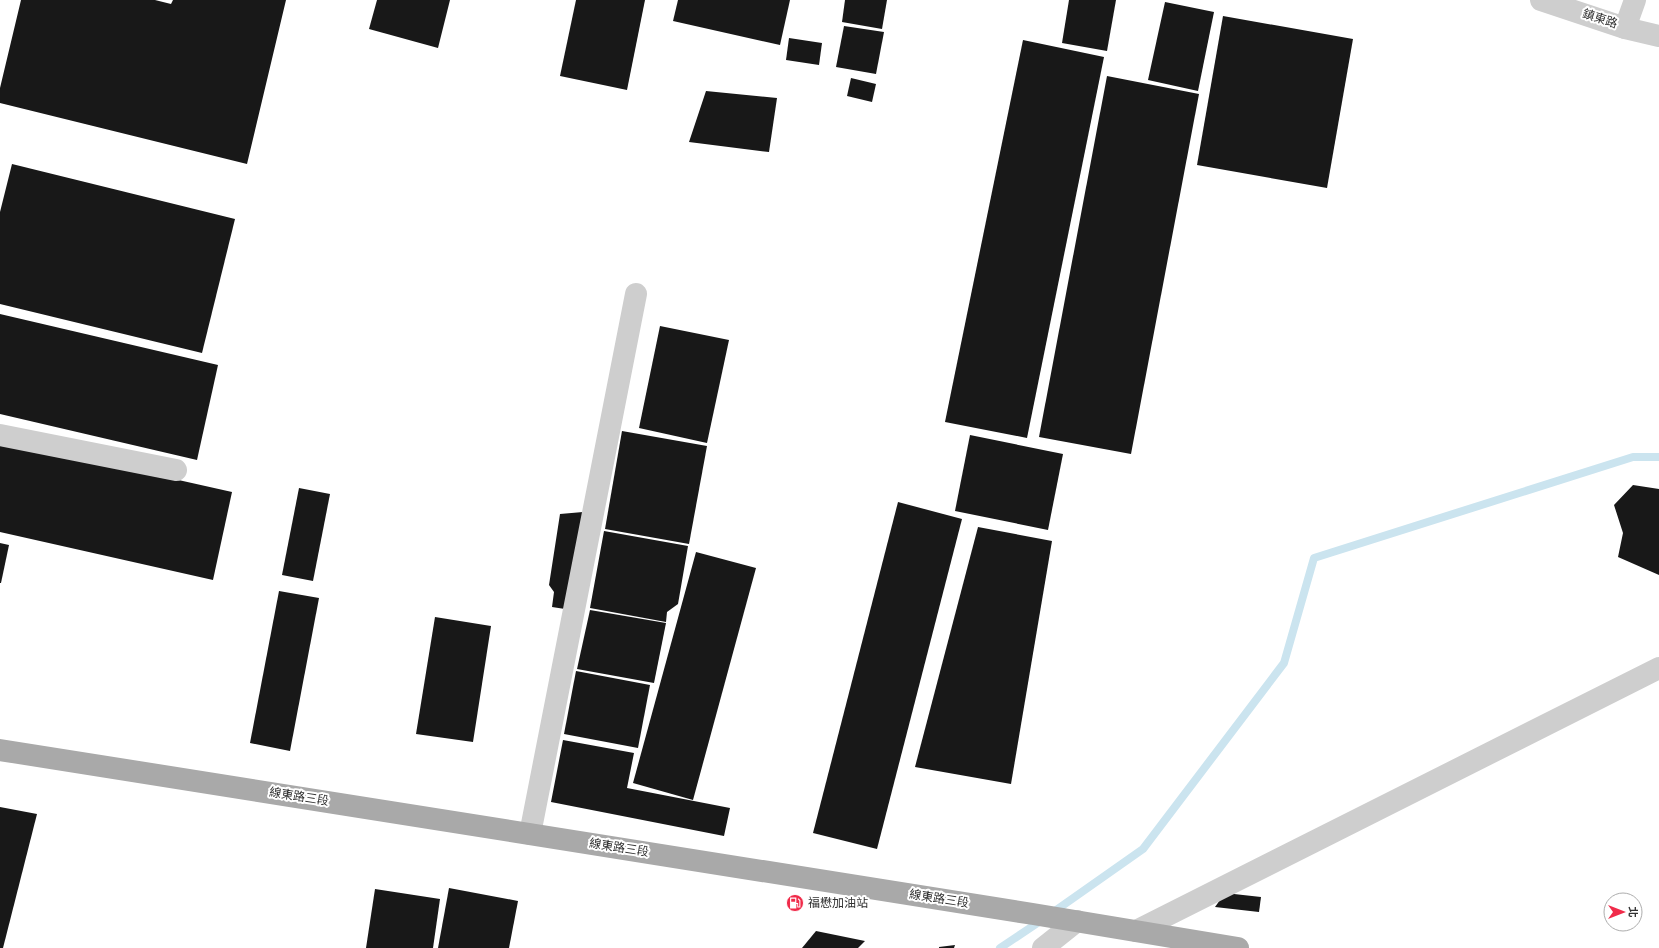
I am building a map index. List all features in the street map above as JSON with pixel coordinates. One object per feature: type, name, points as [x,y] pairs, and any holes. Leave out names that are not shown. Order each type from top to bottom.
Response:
[{"type":"main road","name":"線東路三段","points":[[0,750],[1071,920],[1238,948]]},
{"type":"street","name":"鎮東路","points":[[1541,0],[1625,28],[1659,36]]},
{"type":"street","points":[[1625,28],[1634,0]]},
{"type":"street","points":[[530,834],[636,294]]},
{"type":"street","points":[[0,435],[176,470]]},
{"type":"street","points":[[1136,932],[1659,668]]},
{"type":"street","points":[[1043,948],[1071,920]]},
{"type":"building","points":[[21,0],[155,0],[171,4],[173,0],[286,0],[247,164],[0,103],[0,88]]},
{"type":"building","points":[[377,0],[450,0],[438,48],[369,29]]},
{"type":"building","points":[[576,0],[645,0],[627,90],[560,76]]},
{"type":"building","points":[[678,0],[790,0],[780,45],[673,21]]},
{"type":"building","points":[[845,0],[887,0],[882,29],[842,22]]},
{"type":"building","points":[[1069,0],[1116,0],[1107,51],[1062,43]]},
{"type":"building","points":[[1165,2],[1214,12],[1198,91],[1148,80]]},
{"type":"building","points":[[1223,16],[1353,39],[1327,188],[1197,165]]},
{"type":"building","points":[[844,26],[884,32],[876,74],[836,67]]},
{"type":"building","points":[[789,38],[822,43],[819,65],[786,60]]},
{"type":"building","points":[[1023,40],[1104,57],[1027,438],[945,422]]},
{"type":"building","points":[[1107,76],[1199,94],[1131,454],[1039,437]]},
{"type":"building","points":[[851,78],[876,84],[872,102],[847,96]]},
{"type":"building","points":[[706,91],[777,98],[769,152],[689,142]]},
{"type":"building","points":[[12,164],[235,219],[202,353],[0,304],[0,212]]},
{"type":"building","points":[[0,314],[218,365],[197,460],[0,414]]},
{"type":"building","points":[[660,326],[729,340],[707,443],[639,428]]},
{"type":"building","points":[[622,431],[707,446],[689,544],[605,529]]},
{"type":"building","points":[[970,435],[1063,454],[1048,530],[955,511]]},
{"type":"building","points":[[0,440],[232,492],[213,580],[0,532]]},
{"type":"building","points":[[1633,485],[1659,489],[1659,575],[1618,557],[1623,533],[1614,505]]},
{"type":"building","points":[[299,488],[330,494],[313,581],[282,575]]},
{"type":"building","points":[[898,502],[962,519],[877,849],[813,833]]},
{"type":"building","points":[[583,512],[565,609],[552,607],[554,592],[549,585],[560,514]]},
{"type":"building","points":[[978,527],[1052,541],[1011,784],[915,767]]},
{"type":"building","points":[[604,531],[688,546],[678,604],[667,612],[666,622],[590,608]]},
{"type":"building","points":[[0,543],[9,545],[1,583],[0,583]]},
{"type":"building","points":[[696,552],[756,568],[693,800],[633,783]]},
{"type":"building","points":[[279,591],[319,598],[290,751],[250,743]]},
{"type":"building","points":[[590,610],[666,623],[654,683],[577,669]]},
{"type":"building","points":[[435,617],[491,626],[473,742],[416,734]]},
{"type":"building","points":[[576,671],[650,685],[638,748],[564,734]]},
{"type":"building","points":[[563,740],[634,753],[627,788],[730,808],[724,836],[551,802]]},
{"type":"building","points":[[0,807],[37,814],[3,948],[0,948]]},
{"type":"building","points":[[449,888],[518,901],[509,948],[438,948]]},
{"type":"building","points":[[375,889],[440,899],[433,948],[366,948]]},
{"type":"building","points":[[1225,893],[1261,897],[1259,912],[1215,907]]},
{"type":"building","points":[[816,931],[865,941],[858,948],[802,948]]},
{"type":"building","points":[[955,945],[954,948],[939,948],[939,947]]},
{"type":"waterway","points":[[1052,913],[1143,849],[1284,663],[1314,558],[1633,457],[1659,457]]},
{"type":"waterway","points":[[1000,948],[1042,920]]},
{"type":"place","name":"福懋加油站","points":[[795,903]]}]
